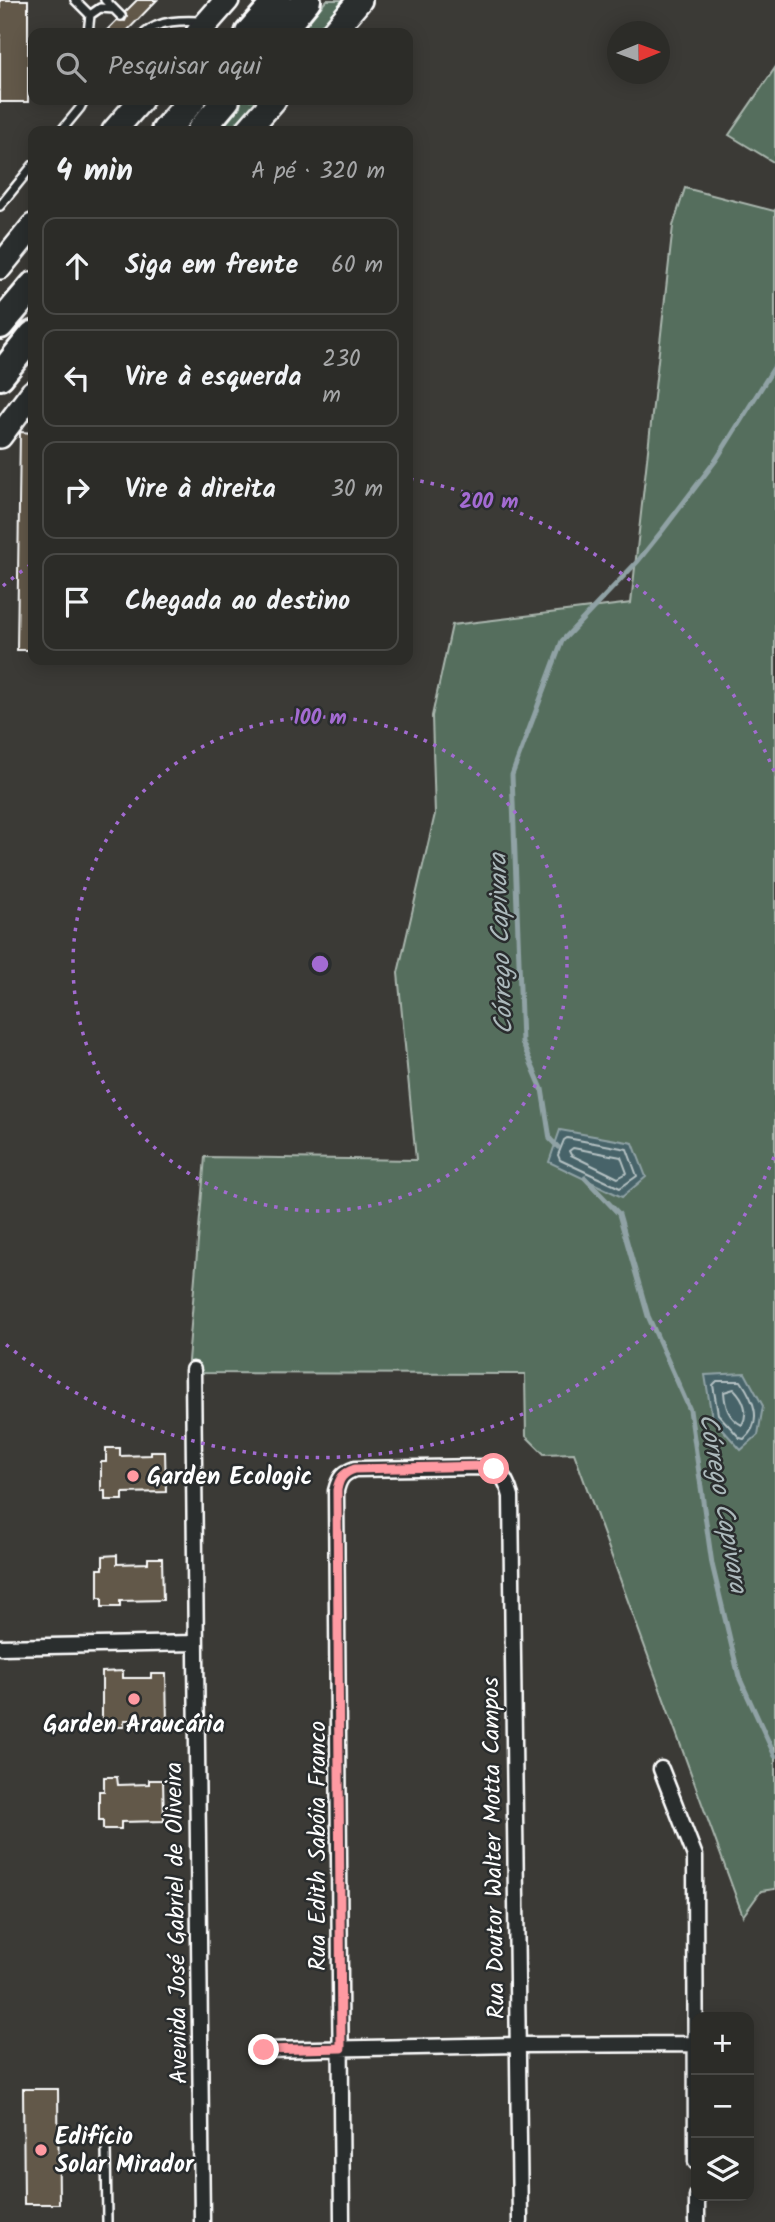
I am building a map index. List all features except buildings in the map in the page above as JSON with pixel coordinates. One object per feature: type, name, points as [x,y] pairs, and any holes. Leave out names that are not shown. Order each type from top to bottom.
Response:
[{"type":"highway","points":[[253,28],[278,0]]},
{"type":"highway","points":[[284,28],[307,0]]},
{"type":"highway","points":[[169,126],[188,105]]},
{"type":"highway","points":[[204,126],[222,105]]},
{"type":"highway","points":[[0,325],[28,292]]},
{"type":"highway","points":[[0,376],[28,341]]},
{"type":"highway","points":[[0,389],[28,364]]},
{"type":"main road","points":[[203,27],[227,0]]},
{"type":"main road","points":[[336,28],[360,0]]},
{"type":"main road","points":[[118,126],[134,105]]},
{"type":"main road","points":[[251,126],[270,105]]},
{"type":"main road","points":[[0,267],[28,232]]},
{"type":"main road","points":[[0,436],[28,399]]},
{"type":"street","name":"Avenida José Gabriel de Oliveira","points":[[193,1370],[202,2222]]},
{"type":"street","name":"Rua Edith Sabóia Franco","points":[[342,2222],[339,1480],[345,1472],[365,1469],[484,1466],[502,1474]]},
{"type":"street","name":"Rua Doutor Walter Motta Campos","points":[[502,1474],[511,1496],[520,2222]]},
{"type":"street","points":[[0,1647],[195,1643]]},
{"type":"street","points":[[661,1769],[695,1856],[695,2012]]},
{"type":"street","points":[[264,2050],[691,2044]]},
{"type":"street","points":[[695,2075],[696,2138]]},
{"type":"street","points":[[697,2201],[697,2222]]},
{"type":"lane","points":[[75,0],[90,15]]},
{"type":"lane","points":[[105,0],[121,16]]},
{"type":"lane","points":[[89,28],[90,15],[100,8],[114,9]]},
{"type":"lane","points":[[154,28],[168,22],[203,27]]},
{"type":"lane","points":[[65,126],[82,105]]},
{"type":"lane","points":[[0,206],[28,171]]},
{"type":"lane","points":[[106,2146],[107,2222]]},
{"type":"green space","points":[[327,0],[346,0],[321,28],[302,28]]},
{"type":"green space","points":[[775,68],[775,163],[729,135]]},
{"type":"green space","points":[[234,105],[255,105],[236,126],[216,126]]},
{"type":"green space","points":[[685,188],[775,210],[775,1889],[761,1891],[743,1916],[574,1453],[544,1454],[526,1436],[525,1374],[187,1373],[205,1157],[416,1160],[398,973],[435,814],[432,716],[452,625],[631,603],[673,226]]},
{"type":"water","points":[[560,1130],[633,1143],[646,1177],[622,1197],[549,1162]]},
{"type":"water","points":[[745,1373],[763,1406],[758,1435],[741,1450],[712,1418],[705,1375]]},
{"type":"waterway","name":"Córrego Capivara","points":[[558,1147],[550,1139],[542,1089],[522,1042],[512,775],[562,641],[638,561],[662,531],[716,460],[775,366]]},
{"type":"waterway","name":"Córrego Capivara","points":[[585,1178],[619,1214],[648,1316],[690,1410],[712,1564],[739,1677],[775,1756]]},
{"type":"place","name":"Garden Ecologic","points":[[133,1476]]},
{"type":"place","name":"Garden Araucária","points":[[134,1699]]},
{"type":"place","name":"Edifício Solar Mirador","points":[[41,2150]]},
{"type":"route","points":[[264,2050],[341,2048],[339,1480],[345,1472],[355,1469],[484,1466],[494,1469]]}]
